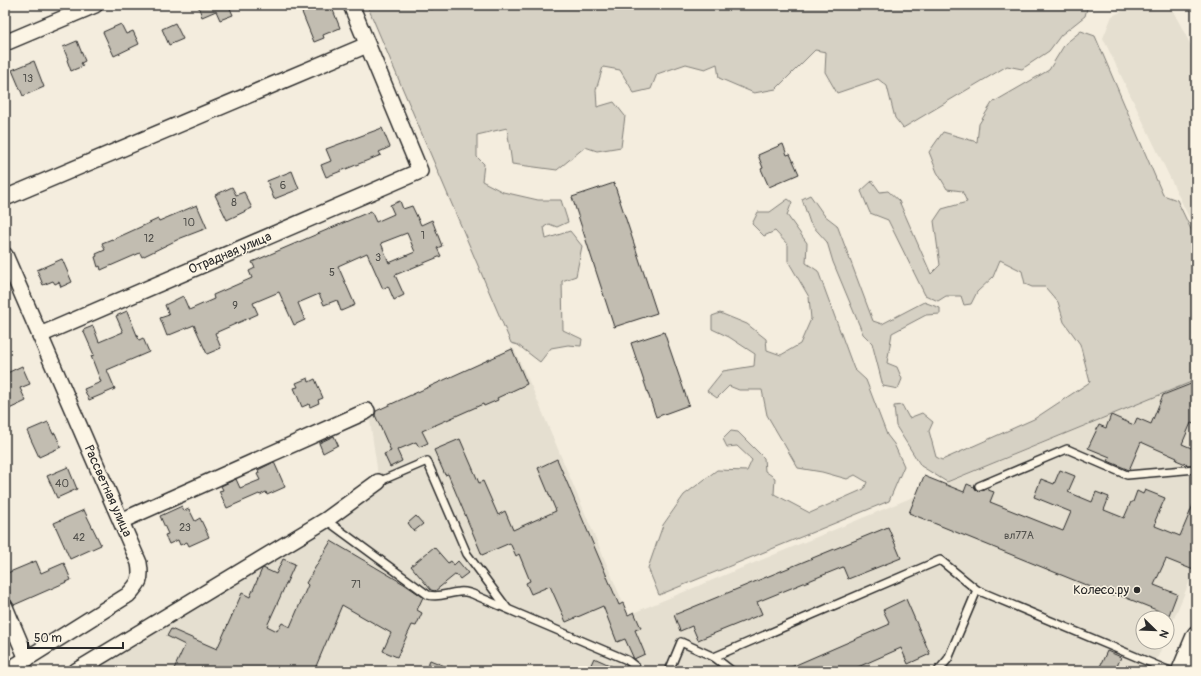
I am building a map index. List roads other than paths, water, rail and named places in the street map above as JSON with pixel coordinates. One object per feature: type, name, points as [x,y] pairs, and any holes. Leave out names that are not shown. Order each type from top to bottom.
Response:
[{"type":"street","points":[[5,43],[95,5]]},
{"type":"street","points":[[5,198],[367,45],[351,5]]},
{"type":"street","name":"Отрадная улица","points":[[40,335],[420,171],[367,45]]},
{"type":"street","name":"Рассветная улица","points":[[5,255],[139,562],[141,575],[138,584],[128,595],[7,671]]},
{"type":"street","points":[[121,521],[367,411]]},
{"type":"street","points":[[76,671],[326,520],[378,482]]},
{"type":"street","points":[[5,607],[27,659]]},
{"type":"street","points":[[1181,671],[1196,635]]},
{"type":"lane","points":[[979,486],[1067,449],[1127,475],[1196,469]]},
{"type":"lane","points":[[378,482],[427,461],[467,554],[507,608]]},
{"type":"lane","points":[[326,520],[428,595],[434,597],[458,592],[468,592],[627,660],[636,667],[638,671]]},
{"type":"lane","points":[[714,657],[940,560],[977,590],[1170,671]]},
{"type":"lane","points":[[938,671],[948,659],[977,590]]},
{"type":"lane","points":[[669,671],[681,642],[714,657],[732,671]]},
{"type":"place","name":"Колесо.ру","points":[[1137,590]]}]
